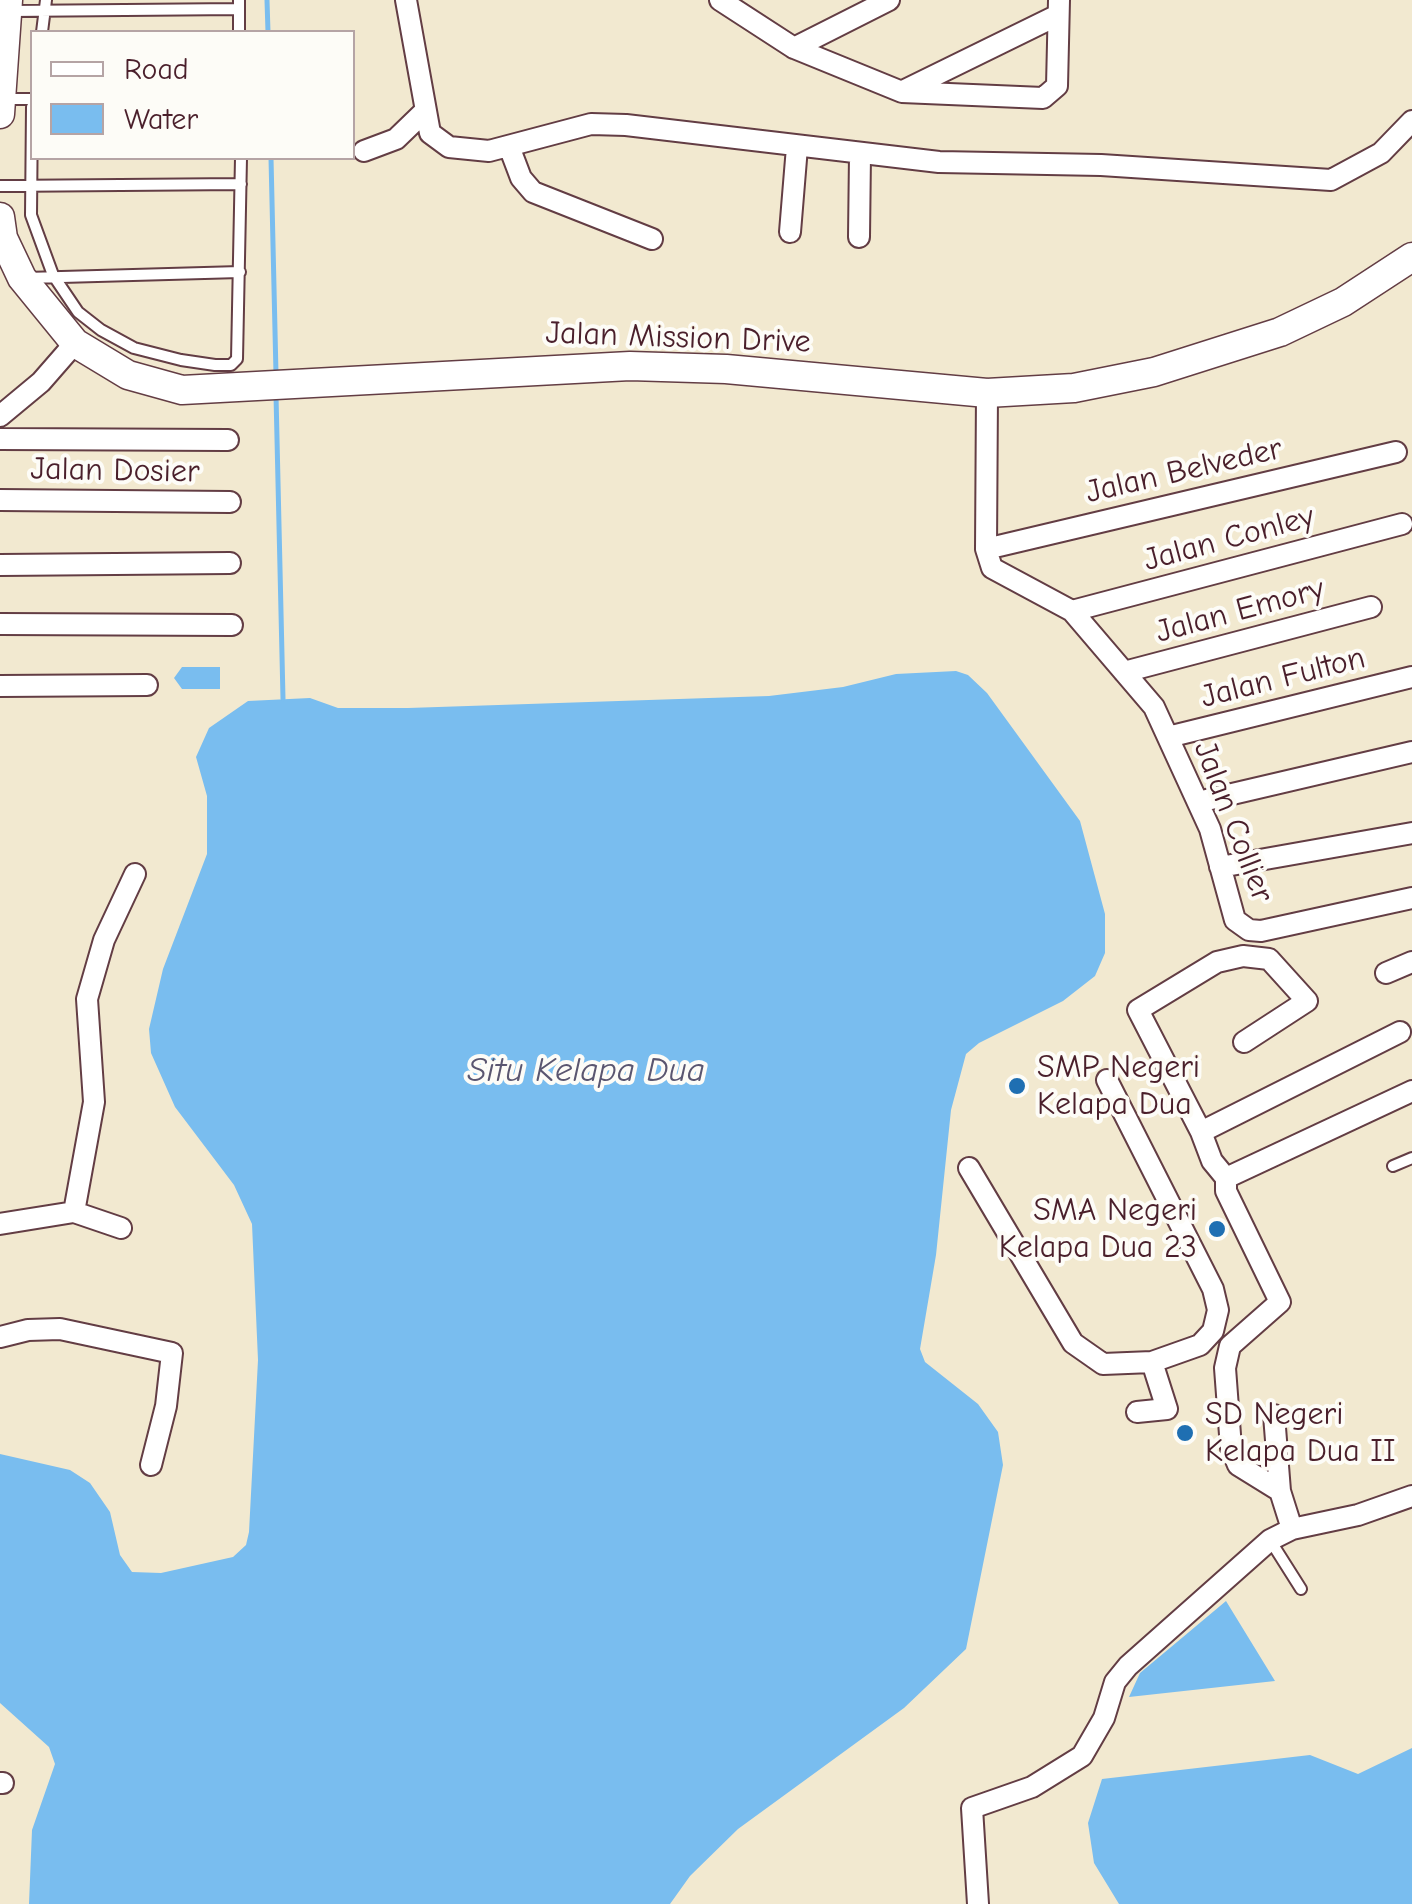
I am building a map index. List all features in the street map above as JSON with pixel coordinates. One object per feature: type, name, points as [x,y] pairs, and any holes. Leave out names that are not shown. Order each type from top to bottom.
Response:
[{"type":"street","points":[[406,0],[430,133],[449,146],[510,149],[591,124],[860,155],[1331,180],[1380,154],[1412,121]]},
{"type":"street","points":[[720,0],[794,48],[902,92],[1046,98],[1057,86],[1058,7],[902,92]]},
{"type":"street","points":[[794,48],[889,0]]},
{"type":"street","points":[[0,114],[8,5]]},
{"type":"street","points":[[364,151],[396,139],[425,110]]},
{"type":"street","points":[[790,232],[797,147]]},
{"type":"street","points":[[510,149],[522,178],[538,195],[652,239]]},
{"type":"street","points":[[859,237],[860,155]]},
{"type":"street","name":"Jalan Mission Drive","points":[[0,217],[3,238],[22,278],[75,344],[152,385],[182,390],[248,390],[630,366],[726,369],[987,393],[1074,388],[1235,349],[1343,302],[1412,257]]},
{"type":"street","points":[[0,416],[41,382],[75,344]]},
{"type":"street","points":[[986,549],[987,393]]},
{"type":"street","points":[[0,440],[228,440]]},
{"type":"street","name":"Jalan Belveder","points":[[986,549],[1396,452]]},
{"type":"street","name":"Jalan Dosier","points":[[0,500],[230,502]]},
{"type":"street","name":"Jalan Conley","points":[[1072,611],[1402,524]]},
{"type":"street","name":"Jalan Collier","points":[[986,549],[1000,574],[1072,611],[1154,706],[1198,802],[1234,920],[1249,930],[1412,898]]},
{"type":"street","points":[[0,565],[230,563]]},
{"type":"street","name":"Jalan Emory","points":[[1124,672],[1371,608]]},
{"type":"street","points":[[0,624],[232,625]]},
{"type":"street","name":"Jalan Fulton","points":[[1168,738],[1412,677]]},
{"type":"street","points":[[0,686],[147,685]]},
{"type":"street","points":[[1198,802],[1412,752]]},
{"type":"street","points":[[1220,867],[1412,833]]},
{"type":"street","points":[[74,1212],[94,1102],[87,999],[104,940],[135,874]]},
{"type":"street","points":[[1244,1042],[1308,1001],[1269,959],[1243,956],[1217,962],[1140,1006],[1139,1016],[1212,1161],[1226,1178],[1226,1190],[1280,1302],[1230,1346],[1224,1368],[1234,1458],[1243,1470],[1280,1491]]},
{"type":"street","points":[[1386,973],[1412,962]]},
{"type":"street","points":[[1200,1132],[1400,1032]]},
{"type":"street","points":[[969,1168],[1073,1343],[1104,1364],[1152,1362],[1200,1345],[1213,1331],[1218,1310],[1213,1289],[1107,1080]]},
{"type":"street","points":[[1226,1178],[1412,1091]]},
{"type":"street","points":[[0,1224],[74,1212],[120,1228]]},
{"type":"street","points":[[0,1337],[28,1330],[60,1329],[172,1353],[166,1406],[151,1465]]},
{"type":"street","points":[[1213,1331],[1230,1346]]},
{"type":"street","points":[[1137,1412],[1166,1409],[1152,1362]]},
{"type":"street","points":[[1274,1416],[1280,1491],[1292,1528]]},
{"type":"street","points":[[978,1904],[972,1808],[1032,1787],[1082,1756],[1104,1718],[1115,1682],[1128,1666],[1270,1540],[1292,1528],[1358,1515],[1412,1496]]},
{"type":"lane","points":[[8,5],[239,4],[240,30]]},
{"type":"lane","points":[[42,30],[45,5]]},
{"type":"lane","points":[[1,99],[30,98]]},
{"type":"lane","points":[[31,160],[30,215],[53,275],[78,312],[100,330],[134,348],[215,365],[231,365],[237,359],[240,160]]},
{"type":"lane","points":[[0,186],[241,184]]},
{"type":"lane","points":[[22,278],[240,272]]},
{"type":"lane","points":[[1393,1166],[1412,1158]]},
{"type":"lane","points":[[1270,1540],[1301,1589]]},
{"type":"water","points":[[182,667],[220,667],[220,689],[182,689],[174,678]]},
{"type":"water","name":"Situ Kelapa Dua","points":[[956,671],[968,675],[987,693],[1080,821],[1105,914],[1105,953],[1095,976],[1063,1001],[979,1043],[966,1054],[951,1110],[936,1255],[920,1349],[925,1362],[978,1404],[998,1432],[1003,1465],[966,1649],[904,1708],[738,1829],[690,1876],[670,1904],[29,1904],[32,1830],[55,1764],[49,1747],[0,1703],[0,1454],[70,1470],[90,1483],[110,1512],[120,1555],[132,1572],[161,1573],[233,1557],[246,1545],[249,1532],[258,1360],[252,1224],[234,1185],[175,1107],[151,1053],[149,1029],[163,969],[207,854],[207,796],[196,757],[209,728],[248,701],[310,698],[338,708],[408,708],[769,696],[843,687],[896,674]]},
{"type":"water","points":[[1226,1601],[1275,1681],[1129,1697],[1140,1673]]},
{"type":"water","points":[[1412,1748],[1412,1904],[1119,1904],[1094,1863],[1088,1823],[1102,1779],[1310,1755],[1358,1774]]},
{"type":"waterway","points":[[267,0],[268,30]]},
{"type":"waterway","points":[[271,160],[276,374]]},
{"type":"waterway","points":[[276,395],[283,699]]},
{"type":"place","name":"SMP Negeri Kelapa Dua","points":[[1017,1086]]},
{"type":"place","name":"SMA Negeri Kelapa Dua 23","points":[[1217,1229]]},
{"type":"place","name":"SD Negeri Kelapa Dua II","points":[[1185,1433]]}]
